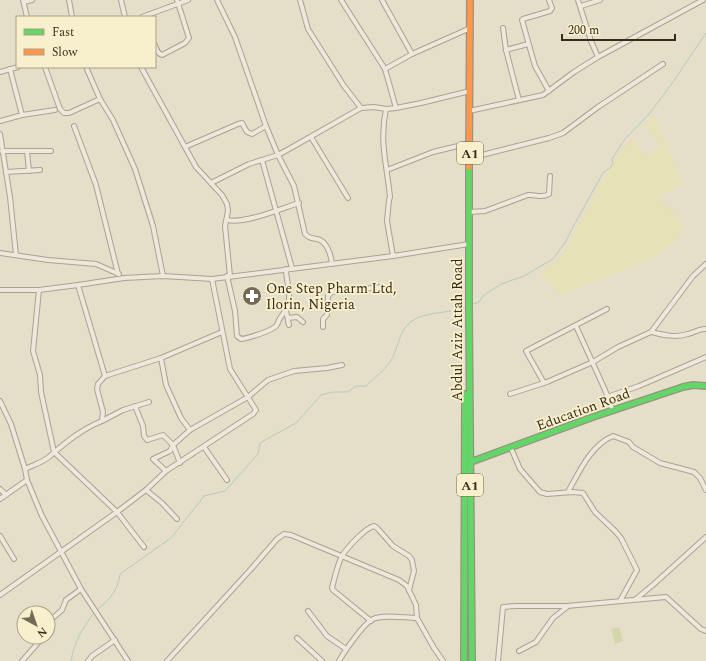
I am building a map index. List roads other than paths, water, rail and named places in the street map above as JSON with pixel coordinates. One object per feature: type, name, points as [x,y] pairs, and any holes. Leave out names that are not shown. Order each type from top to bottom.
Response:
[{"type":"main road","name":"Abdul Aziz Attah Road","points":[[464,661],[464,464],[468,245],[466,92],[470,0]]},
{"type":"main road","name":"Abdul Aziz Attah Road","points":[[468,30],[470,158],[470,212],[468,245]]},
{"type":"main road","name":"Abdul Aziz Attah Road","points":[[467,307],[472,661]]},
{"type":"main road","name":"Education Road","points":[[464,464],[683,387],[692,385],[706,386]]},
{"type":"street","points":[[27,16],[23,1],[32,0]]},
{"type":"street","points":[[69,0],[72,16]]},
{"type":"street","points":[[121,0],[125,16]]},
{"type":"street","points":[[145,16],[178,2],[188,0]]},
{"type":"street","points":[[217,0],[235,37],[266,126],[278,155],[294,186],[299,203],[302,229],[308,237],[317,239],[323,243],[329,251],[332,264]]},
{"type":"street","points":[[300,0],[308,29],[344,86],[361,108]]},
{"type":"street","points":[[341,0],[385,69],[396,108]]},
{"type":"street","points":[[382,0],[412,54]]},
{"type":"street","points":[[549,0],[552,8],[550,11],[523,19],[528,44],[535,66],[549,91]]},
{"type":"street","points":[[578,0],[591,41],[598,56]]},
{"type":"street","points":[[581,6],[600,0]]},
{"type":"street","points":[[469,111],[535,98],[542,95],[598,56],[703,0]]},
{"type":"street","points":[[156,48],[159,54],[162,55],[185,43],[189,38],[178,2]]},
{"type":"street","points":[[503,28],[506,50],[519,100]]},
{"type":"street","points":[[385,69],[412,54],[468,30]]},
{"type":"street","points":[[506,50],[528,44]]},
{"type":"street","points":[[470,158],[563,133],[598,107],[663,64]]},
{"type":"street","points":[[0,72],[16,68]]},
{"type":"street","points":[[46,68],[60,109],[64,113],[69,113],[100,99]]},
{"type":"street","points":[[86,68],[100,99],[113,120],[136,169],[152,226],[163,276]]},
{"type":"street","points":[[142,68],[196,167],[222,195],[227,204],[228,212],[225,226],[229,276],[235,311],[237,336],[241,339],[264,333],[277,325],[286,311],[289,300],[286,269]]},
{"type":"street","points":[[10,69],[22,115]]},
{"type":"street","points":[[211,183],[249,164],[278,155],[361,108],[396,108],[466,92]]},
{"type":"street","points":[[386,109],[382,136],[390,197],[388,200],[387,221],[393,256]]},
{"type":"street","points":[[0,120],[55,110]]},
{"type":"street","points":[[185,147],[238,124],[242,123],[247,132],[252,134],[266,126]]},
{"type":"street","points":[[74,126],[96,185],[118,274]]},
{"type":"street","points":[[0,136],[10,197],[16,255]]},
{"type":"street","points":[[311,137],[348,198]]},
{"type":"street","points":[[387,170],[433,152],[466,144]]},
{"type":"street","points":[[2,151],[51,151]]},
{"type":"street","points":[[27,151],[29,171]]},
{"type":"street","points":[[262,160],[292,268]]},
{"type":"street","points":[[6,172],[40,170]]},
{"type":"street","points":[[470,212],[485,211],[532,194],[539,197],[546,196],[550,194],[550,176]]},
{"type":"street","points":[[227,220],[244,220],[299,203]]},
{"type":"street","points":[[0,290],[39,290],[124,278],[163,276],[212,278],[332,264],[468,245]]},
{"type":"street","points":[[0,254],[96,264],[124,278]]},
{"type":"street","points":[[510,394],[544,383],[593,362],[618,347],[651,332],[692,276],[706,264]]},
{"type":"street","points":[[0,595],[117,512],[146,490],[166,471],[253,414],[256,410],[230,369],[212,278]]},
{"type":"street","points":[[78,285],[105,376]]},
{"type":"street","points":[[323,327],[323,319],[327,315],[328,296],[332,292],[382,287]]},
{"type":"street","points":[[39,290],[32,351],[40,375],[41,392],[54,452],[117,512],[144,547]]},
{"type":"street","points":[[544,383],[526,351],[607,309]]},
{"type":"street","points":[[286,311],[289,325]]},
{"type":"street","points":[[288,318],[297,317],[303,322]]},
{"type":"street","points":[[576,326],[593,362],[612,411]]},
{"type":"street","points":[[651,332],[668,336],[678,336],[703,328],[706,329]]},
{"type":"street","points":[[102,421],[103,412],[97,389],[98,384],[105,376],[161,358],[222,332]]},
{"type":"street","points":[[607,397],[639,386],[706,357]]},
{"type":"street","points":[[161,358],[166,385],[181,418],[190,430]]},
{"type":"street","points":[[166,471],[153,459],[170,451],[173,445],[190,430],[248,397],[265,382],[294,371],[342,365]]},
{"type":"street","points":[[0,401],[11,424],[27,480],[42,516],[81,589],[128,661]]},
{"type":"street","points":[[25,469],[50,457],[54,452],[82,431],[123,410],[149,402]]},
{"type":"street","points":[[135,406],[143,426],[144,436],[147,440],[163,434],[173,445],[180,463]]},
{"type":"street","points":[[568,492],[586,461],[597,447],[606,439],[613,436],[629,442],[633,447],[660,463],[694,472],[700,478],[706,490]]},
{"type":"street","points":[[204,447],[226,480]]},
{"type":"street","points":[[511,448],[520,469],[540,492],[547,494],[580,492],[585,495],[595,512],[621,538],[637,570],[620,600]]},
{"type":"street","points":[[0,499],[27,480]]},
{"type":"street","points":[[0,489],[6,495]]},
{"type":"street","points":[[146,490],[162,503],[177,519]]},
{"type":"street","points":[[371,621],[333,590],[332,586],[342,556],[357,538],[367,529],[374,526],[377,528],[393,546],[409,556],[412,560],[414,571],[409,590]]},
{"type":"street","points":[[167,661],[277,539],[284,534],[291,535],[319,548],[399,580],[407,586],[416,605],[417,618],[426,636],[443,661]]},
{"type":"street","points":[[0,536],[14,559]]},
{"type":"street","points":[[635,599],[706,537]]},
{"type":"street","points":[[56,615],[62,610],[66,600],[81,589]]},
{"type":"street","points":[[498,661],[503,607],[567,606],[666,597],[701,629],[706,631]]},
{"type":"street","points":[[519,651],[536,642],[553,618],[567,606]]},
{"type":"street","points":[[308,610],[327,636],[346,649]]},
{"type":"street","points":[[339,661],[346,649],[374,619],[394,617],[417,618]]},
{"type":"street","points":[[297,638],[322,661]]},
{"type":"street","points":[[89,661],[92,656],[115,640]]},
{"type":"street","points":[[22,661],[36,645]]},
{"type":"waterway","points":[[473,304],[479,302],[484,295],[501,284],[524,276],[553,259],[566,241],[603,173],[611,167],[613,163],[612,159],[625,139],[649,114],[673,82],[706,33]]},
{"type":"waterway","points":[[96,611],[112,595],[119,580],[120,574],[171,538],[204,496],[225,491],[258,454],[260,443],[296,423],[321,395],[332,392],[348,392],[356,386],[366,386],[388,365],[393,357],[401,334],[407,325],[412,321],[431,314],[453,311],[466,307]]},
{"type":"waterway","points":[[71,661],[79,636],[94,613]]},
{"type":"place","name":"One Step Pharm Ltd, Ilorin, Nigeria","points":[[252,296]]}]
